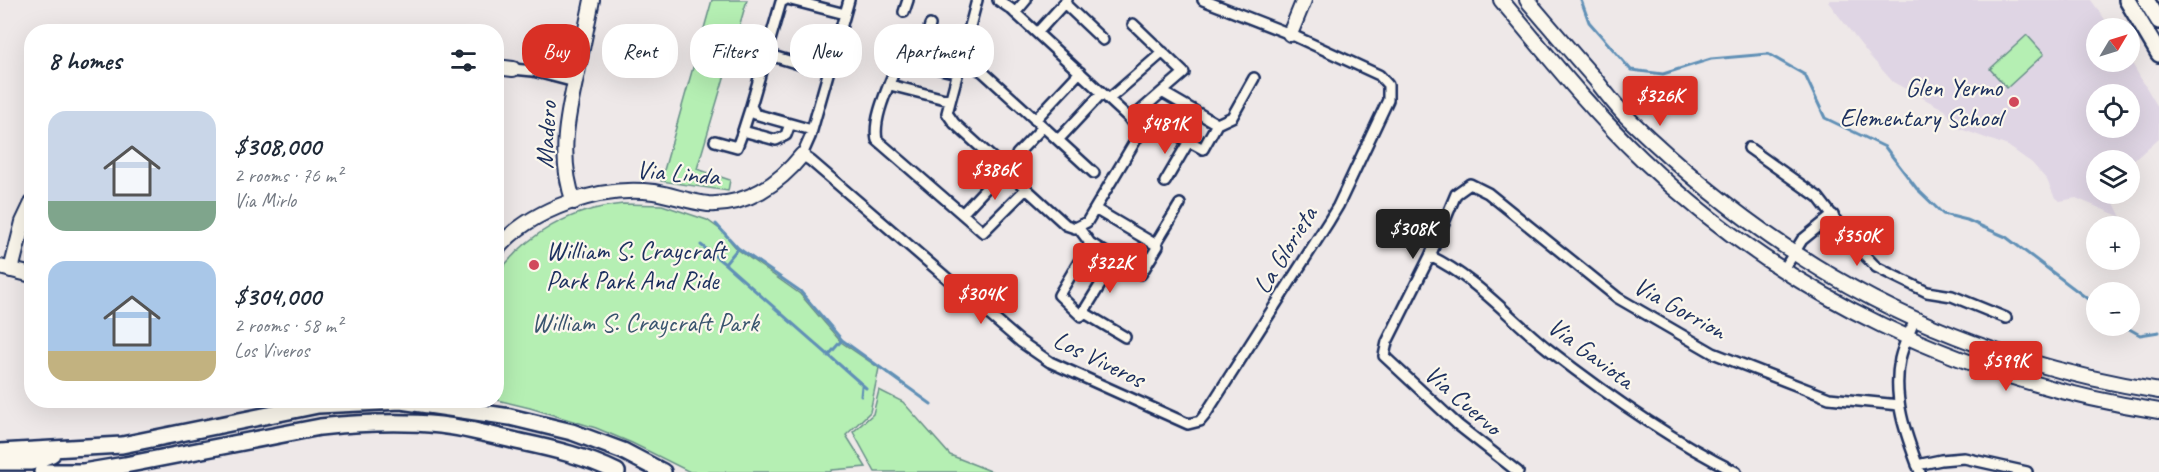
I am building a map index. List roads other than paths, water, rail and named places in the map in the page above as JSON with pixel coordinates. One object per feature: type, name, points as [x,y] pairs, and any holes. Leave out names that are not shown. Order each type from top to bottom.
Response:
[{"type":"main road","name":"Madero","points":[[574,202],[568,185],[564,158],[566,121],[592,0]]},
{"type":"main road","points":[[1290,34],[1304,0]]},
{"type":"main road","points":[[1501,0],[1582,95],[1642,159],[1709,218],[1783,271],[1841,305],[1907,338],[1978,366],[2033,384],[2091,399],[2159,411]]},
{"type":"main road","points":[[1527,0],[1628,118],[1720,201],[1794,254],[1870,298],[1915,320],[1969,342],[2038,365],[2095,380],[2159,391]]},
{"type":"main road","points":[[2127,0],[2159,54]]},
{"type":"main road","points":[[2146,0],[2159,21]]},
{"type":"main road","points":[[504,68],[513,69]]},
{"type":"main road","name":"Via Linda","points":[[504,242],[515,232],[554,207],[591,196],[627,191],[653,192],[707,204],[723,204],[739,200],[762,191],[779,180],[801,155]]},
{"type":"main road","points":[[24,222],[5,269],[24,273]]},
{"type":"main road","points":[[0,452],[122,445],[303,408]]},
{"type":"main road","points":[[441,425],[443,408]]},
{"type":"main road","points":[[464,408],[572,432],[623,451],[663,472]]},
{"type":"main road","points":[[42,472],[83,472],[320,428],[371,424],[441,425],[566,452],[617,472]]},
{"type":"main road","points":[[0,462],[32,462],[63,449]]},
{"type":"street","points":[[777,24],[785,0],[845,14]]},
{"type":"street","name":"Via Linda","points":[[801,155],[812,130],[849,0]]},
{"type":"street","points":[[904,12],[908,0]]},
{"type":"street","points":[[970,24],[977,0]]},
{"type":"street","points":[[998,0],[1106,96],[1140,133]]},
{"type":"street","points":[[1015,13],[1026,0]]},
{"type":"street","points":[[1203,0],[1216,3],[1290,34]]},
{"type":"street","points":[[1037,33],[1065,2],[1103,40]]},
{"type":"street","points":[[1130,120],[1184,73],[1133,24]]},
{"type":"street","name":"La Glorieta","points":[[1194,424],[1205,415],[1338,206],[1388,100],[1388,85],[1379,75],[1290,34]]},
{"type":"street","points":[[1058,140],[1106,96],[1163,52]]},
{"type":"street","points":[[513,69],[532,71],[575,82]]},
{"type":"street","points":[[1035,120],[1080,72]]},
{"type":"street","points":[[715,141],[737,147],[759,78]]},
{"type":"street","points":[[893,78],[875,130],[876,140],[983,232],[1026,189]]},
{"type":"street","points":[[955,78],[947,113],[954,123],[1066,225],[1077,228],[1090,243],[1141,274],[1158,246],[1095,209]]},
{"type":"street","points":[[990,78],[1094,173]]},
{"type":"street","points":[[1077,228],[1087,222],[1140,133],[1159,125],[1203,149],[1217,124],[1232,117],[1254,78]]},
{"type":"street","points":[[890,85],[949,100]]},
{"type":"street","points":[[1162,92],[1217,124]]},
{"type":"street","points":[[751,106],[755,114],[812,130]]},
{"type":"street","points":[[743,131],[776,140],[786,135],[790,124]]},
{"type":"street","points":[[1017,154],[1043,127]]},
{"type":"street","points":[[1165,182],[1189,141]]},
{"type":"street","points":[[1749,148],[1818,197],[1855,245],[1876,267],[1927,292],[1953,296],[2006,318]]},
{"type":"street","name":"Los Viveros","points":[[801,155],[811,161],[1031,349],[1050,362],[1182,422],[1194,424]]},
{"type":"street","points":[[962,214],[1004,169]]},
{"type":"street","name":"Via Gorrion","points":[[1430,256],[1456,194],[1470,184],[1488,194],[1618,298],[1713,353],[1829,398],[1899,405]]},
{"type":"street","points":[[1155,245],[1180,204]]},
{"type":"street","points":[[1783,271],[1802,240],[1833,215]]},
{"type":"street","points":[[1090,243],[1059,295],[1081,316],[1116,259]]},
{"type":"street","name":"Via Cuervo","points":[[1430,256],[1387,342],[1384,356],[1458,425],[1518,472]]},
{"type":"street","name":"Via Gaviota","points":[[1430,256],[1452,267],[1548,348],[1650,422],[1707,458],[1736,472]]},
{"type":"street","points":[[1083,312],[1125,337]]},
{"type":"street","points":[[1915,320],[1900,358],[1898,375],[1899,405],[1906,435],[1918,469],[1941,460],[1964,458],[2027,472]]},
{"type":"waterway","points":[[1581,0],[1589,22],[1631,70],[1663,74],[1711,59],[1768,54],[1805,75],[1825,118],[1885,147],[1917,189],[1943,214],[1967,220],[2006,237],[2086,298]]},
{"type":"waterway","points":[[716,224],[738,248]]},
{"type":"waterway","points":[[701,245],[866,388]]},
{"type":"waterway","points":[[725,264],[738,248],[800,291],[842,340]]},
{"type":"waterway","points":[[2140,335],[2159,332]]},
{"type":"waterway","points":[[828,356],[842,340],[931,404]]},
{"type":"waterway","points":[[861,396],[862,386]]},
{"type":"place","name":"Glen Yermo Elementary School","points":[[2014,102]]},
{"type":"place","name":"William S. Craycraft Park Park And Ride","points":[[534,265]]},
{"type":"park label","name":"William S. Craycraft Park","points":[[645,322]]}]
